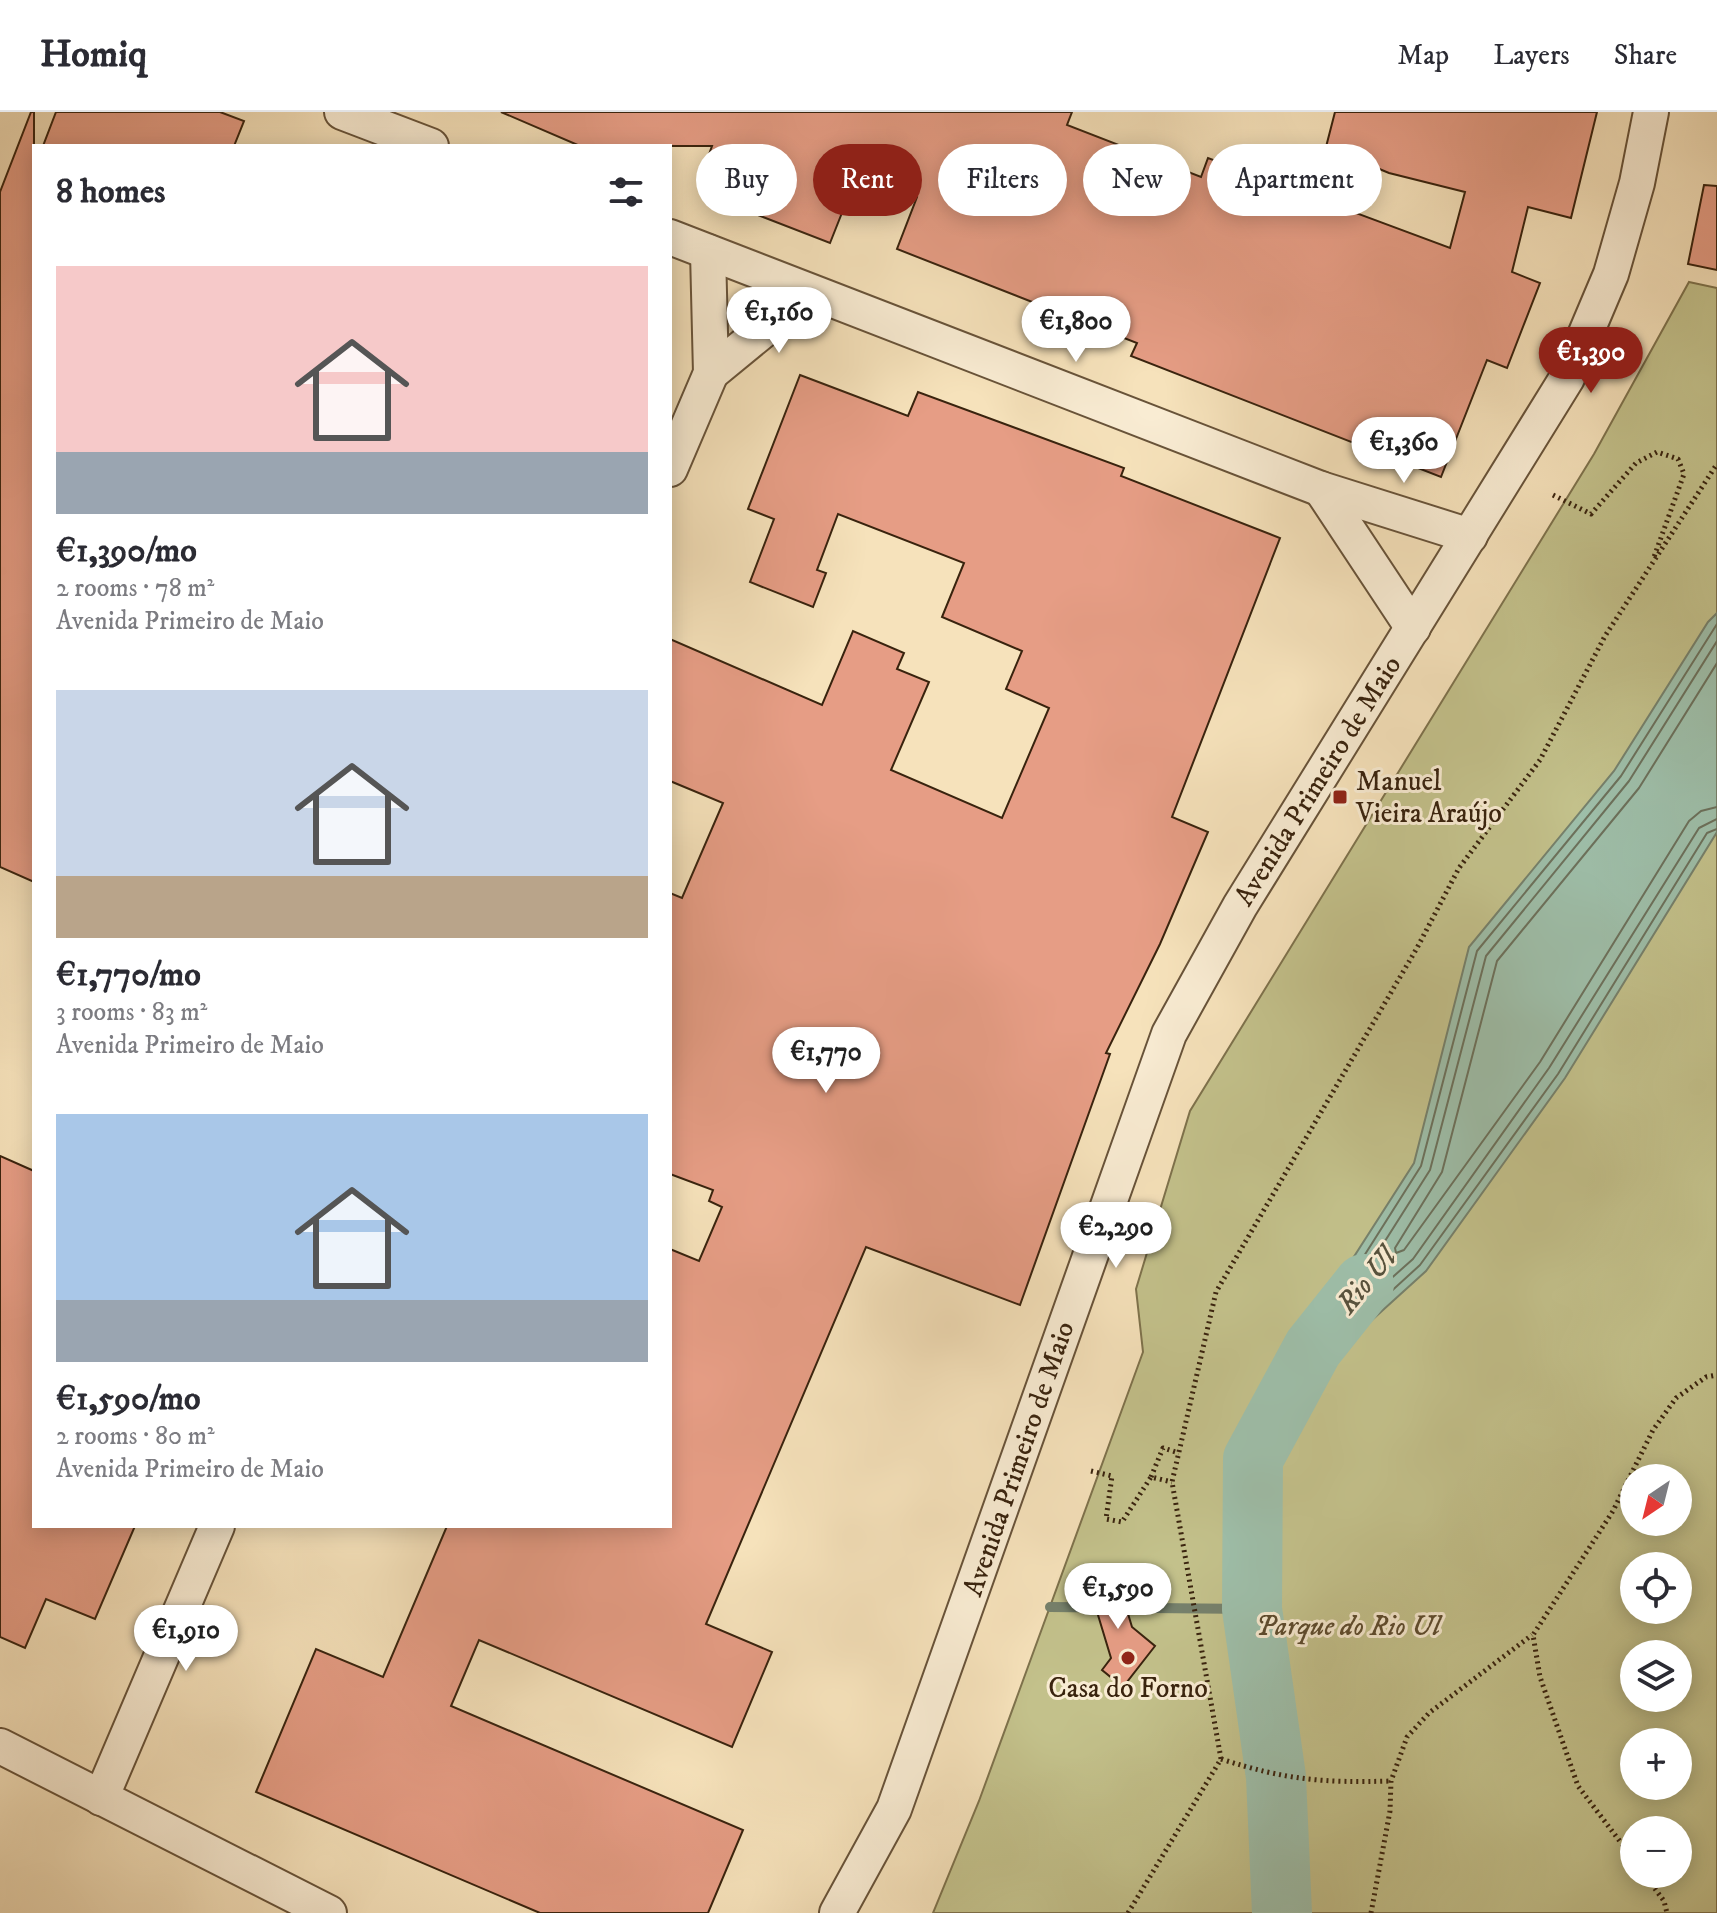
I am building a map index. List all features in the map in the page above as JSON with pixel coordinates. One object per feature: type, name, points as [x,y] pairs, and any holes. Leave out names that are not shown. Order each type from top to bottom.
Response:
[{"type":"street","points":[[342,112],[426,144]]},
{"type":"street","name":"Avenida Primeiro de Maio","points":[[837,1913],[894,1809],[1169,1034],[1198,976],[1567,378],[1611,274],[1637,183],[1651,112]]},
{"type":"street","points":[[672,238],[1321,489],[1470,536]]},
{"type":"street","points":[[672,464],[711,373],[708,252]]},
{"type":"street","points":[[711,373],[810,292]]},
{"type":"street","points":[[1321,489],[1413,628]]},
{"type":"street","points":[[101,1798],[216,1528]]},
{"type":"street","points":[[0,1746],[329,1913]]},
{"type":"path","points":[[1553,495],[1591,514],[1636,463],[1657,452],[1678,459],[1684,474],[1650,569]]},
{"type":"path","points":[[1128,1913],[1221,1759],[1172,1482],[1216,1292],[1417,948],[1459,868],[1540,760],[1605,636],[1717,464]]},
{"type":"path","points":[[1371,1913],[1390,1811],[1391,1781],[1407,1737],[1429,1713],[1533,1635],[1613,1511],[1653,1430],[1676,1398],[1706,1377],[1717,1375]]},
{"type":"path","points":[[1091,1471],[1112,1476],[1106,1519],[1122,1522],[1151,1477],[1163,1448],[1179,1453]]},
{"type":"path","points":[[1151,1477],[1172,1482]]},
{"type":"path","points":[[1533,1635],[1540,1677],[1578,1786],[1620,1842]]},
{"type":"path","points":[[1221,1759],[1276,1777],[1331,1783],[1391,1781]]},
{"type":"path","points":[[1654,1888],[1664,1901],[1667,1913]]},
{"type":"green space","name":"Parque do Rio Ul","points":[[1689,282],[1717,288],[1717,1913],[933,1913],[979,1801],[1143,1352],[1136,1289],[1190,1111],[1594,454]]},
{"type":"water","points":[[1717,613],[1717,832],[1565,1078],[1426,1271],[1340,1349],[1313,1348],[1330,1294],[1414,1163],[1469,947],[1614,771],[1708,622]]},
{"type":"building","points":[[31,112],[34,112],[32,881],[0,867],[0,192]]},
{"type":"building","points":[[56,112],[220,112],[244,121],[235,144],[44,144]]},
{"type":"building","points":[[501,112],[1072,112],[1067,125],[1116,144],[1083,144],[1083,216],[1191,216],[1191,173],[1201,177],[1207,161],[1207,216],[1364,216],[1450,248],[1465,192],[1382,170],[1382,144],[1327,144],[1335,112],[1597,112],[1571,218],[1528,207],[1512,272],[1540,283],[1507,368],[1487,360],[1441,477],[1131,356],[1137,343],[897,249],[910,216],[922,216],[922,144],[813,144],[813,216],[841,216],[830,243],[760,216],[797,216],[797,144],[575,144]]},
{"type":"building","points":[[1704,185],[1717,186],[1717,270],[1688,264]]},
{"type":"building","points":[[800,375],[908,416],[918,392],[1124,468],[1121,476],[1280,538],[1172,817],[1208,832],[1160,944],[1106,1053],[1110,1054],[1020,1305],[866,1247],[706,1624],[772,1652],[732,1747],[479,1640],[451,1706],[743,1830],[708,1913],[540,1913],[256,1792],[316,1649],[383,1677],[446,1528],[672,1528],[672,1250],[699,1261],[722,1207],[709,1201],[713,1190],[672,1175],[672,894],[682,898],[723,803],[672,782],[672,640],[822,705],[853,631],[904,653],[897,669],[929,682],[891,770],[1002,818],[1049,708],[1006,689],[1022,651],[942,617],[964,563],[838,514],[817,570],[826,573],[813,607],[750,582],[774,519],[748,509]]},
{"type":"building","points":[[0,1156],[32,1170],[32,1528],[134,1528],[95,1619],[46,1599],[25,1648],[0,1637]]},
{"type":"building","points":[[1116,1574],[1132,1627],[1155,1646],[1123,1687],[1102,1670],[1111,1658],[1088,1582]]},
{"type":"waterway","name":"Rio Ul","points":[[1282,1913],[1276,1777],[1252,1609],[1253,1459],[1313,1348],[1364,1284]]},
{"type":"waterway","points":[[1050,1607],[1252,1609]]},
{"type":"place","name":"Manuel Vieira Araújo","points":[[1340,797]]},
{"type":"place","name":"Casa do Forno","points":[[1128,1658]]}]
